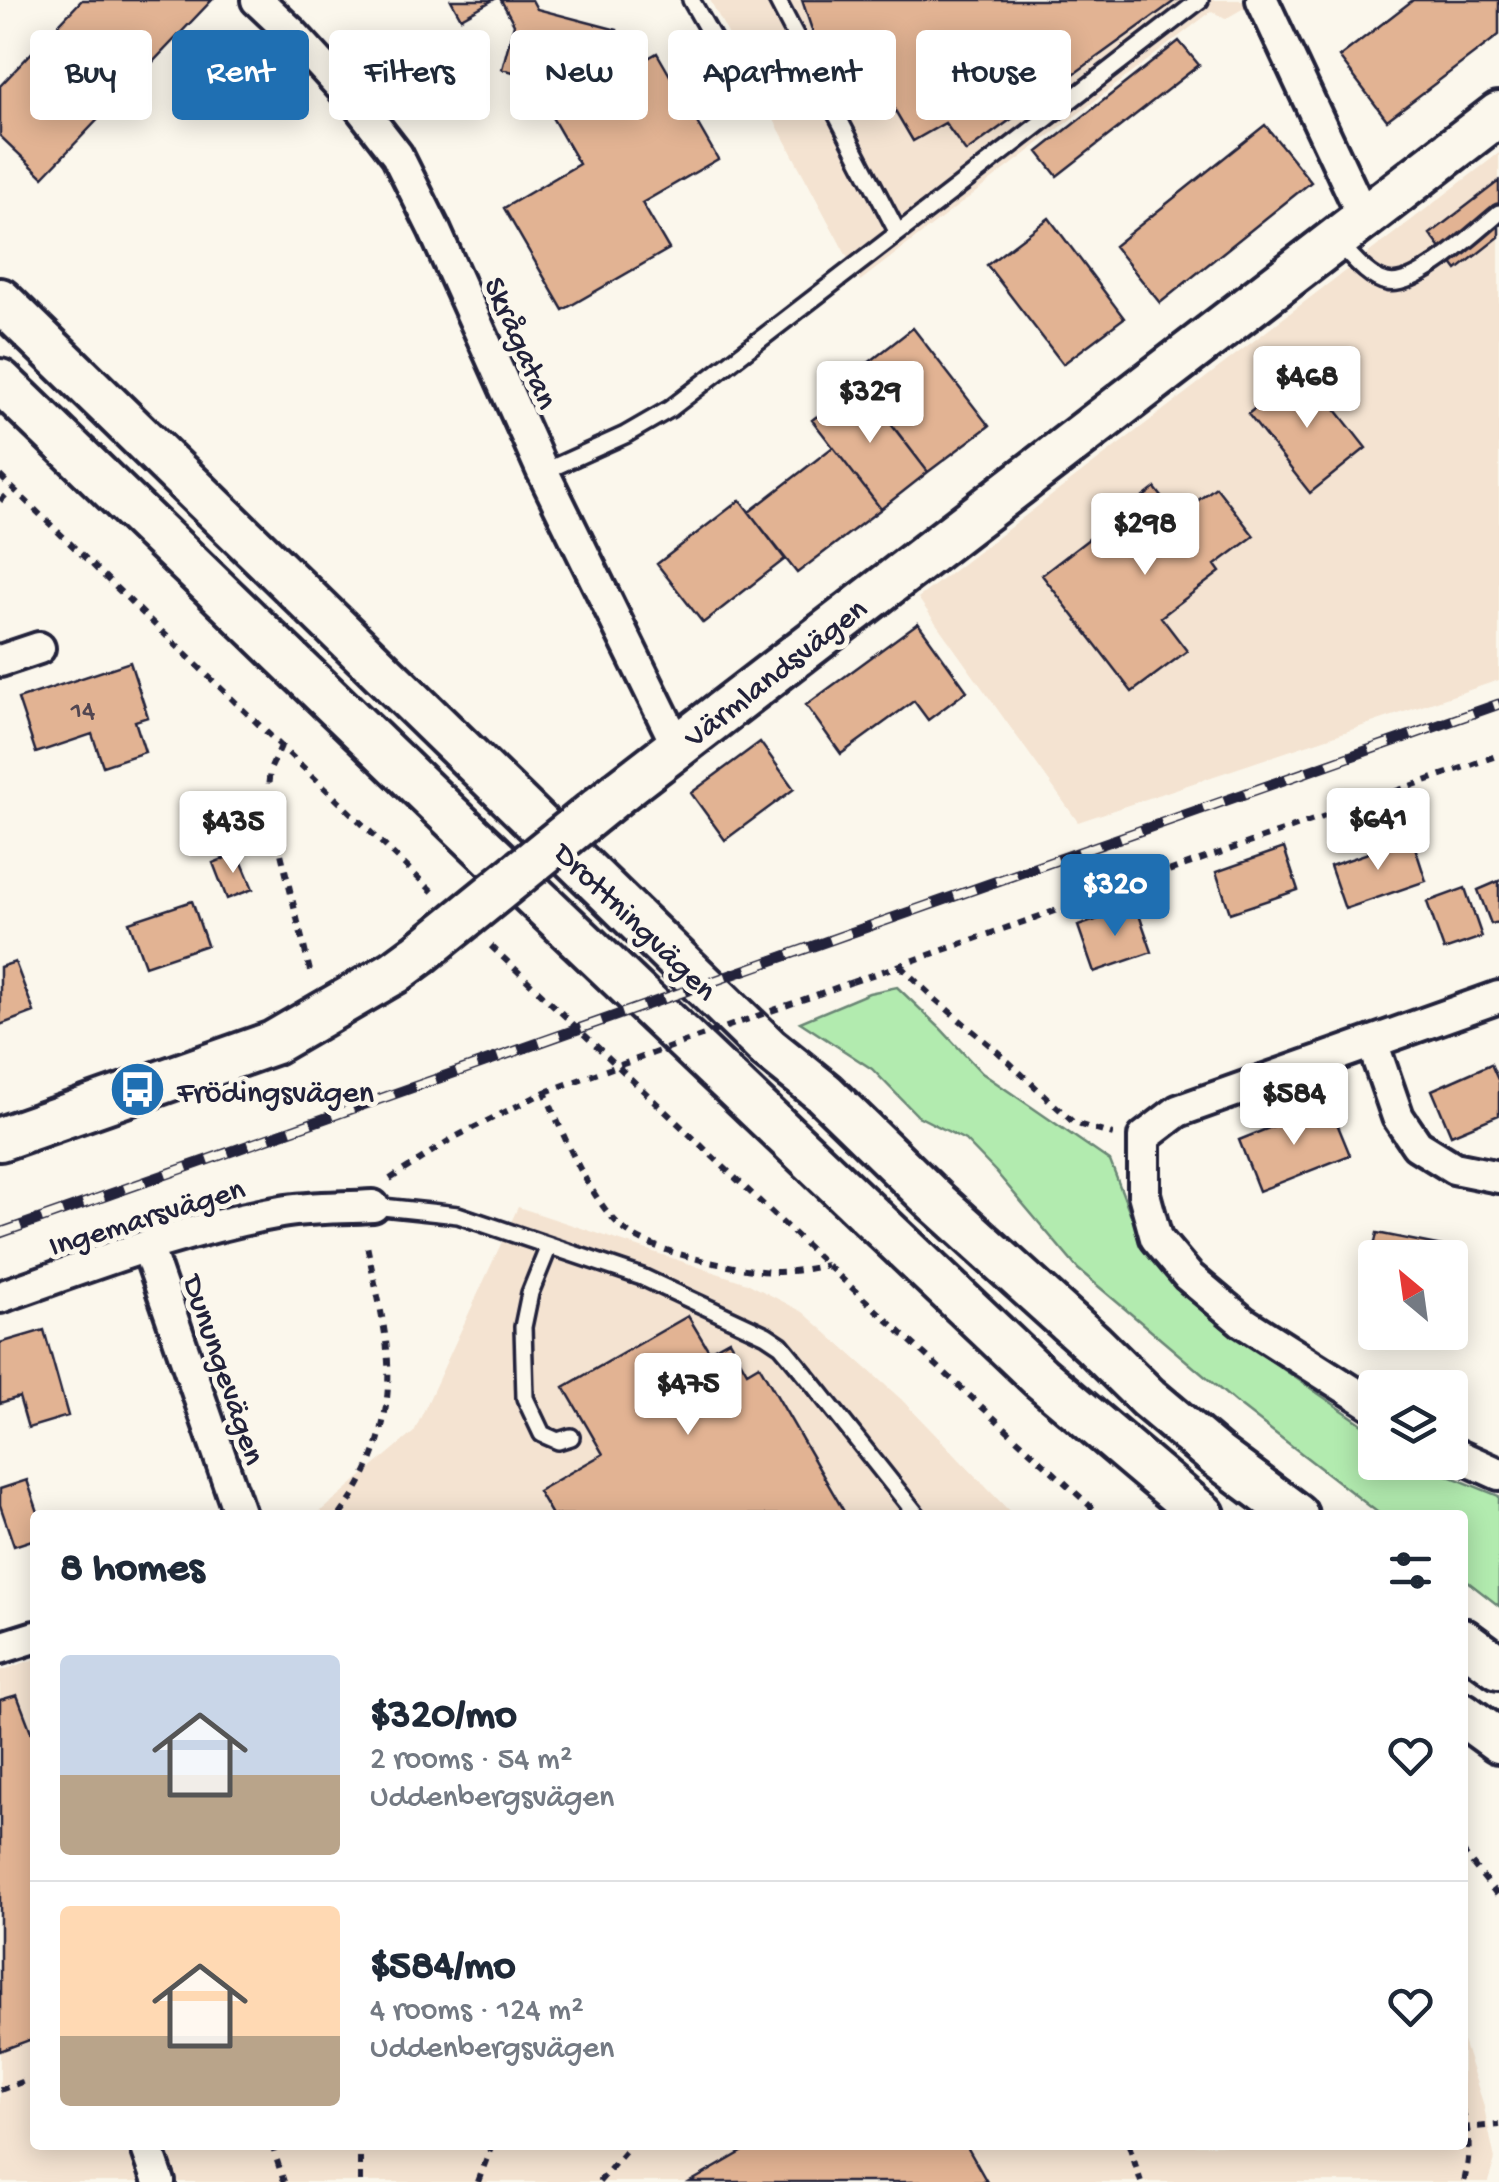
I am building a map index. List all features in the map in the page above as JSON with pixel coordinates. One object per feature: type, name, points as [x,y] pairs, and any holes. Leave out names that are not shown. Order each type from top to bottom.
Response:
[{"type":"main road","name":"Värmlandsvägen","points":[[0,1139],[273,1042],[395,972],[677,745],[1499,114]]},
{"type":"main road","name":"Drottningvägen","points":[[0,300],[768,1048],[824,1093],[1148,1398],[1289,1510]]},
{"type":"main road","name":"Drottningvägen","points":[[0,382],[1040,1377],[1197,1510]]},
{"type":"main road","points":[[1468,1644],[1499,1667]]},
{"type":"main road","points":[[1468,1718],[1499,1741]]},
{"type":"street","name":"Skrågatan","points":[[257,0],[359,106],[396,156],[434,228],[543,472],[677,745]]},
{"type":"street","points":[[1262,0],[1350,229]]},
{"type":"street","points":[[0,662],[39,648]]},
{"type":"street","points":[[1358,1395],[1243,1322],[1188,1276],[1156,1238],[1144,1194],[1144,1137],[1178,1111],[1499,997]]},
{"type":"street","points":[[1372,1042],[1398,1117],[1417,1145],[1454,1168],[1499,1177]]},
{"type":"street","name":"Ingemarsvägen","points":[[0,1297],[216,1225],[286,1211],[373,1206]]},
{"type":"street","name":"Dunungevägen","points":[[146,1246],[238,1510]]},
{"type":"street","points":[[1468,1460],[1499,1474]]},
{"type":"street","points":[[0,1648],[30,1639]]},
{"type":"street","points":[[148,2150],[159,2182]]},
{"type":"lane","points":[[691,0],[708,30]]},
{"type":"lane","points":[[777,0],[898,233]]},
{"type":"lane","points":[[543,472],[625,435],[670,409],[1200,0]]},
{"type":"lane","points":[[1350,229],[1362,267],[1384,282],[1403,282],[1436,264],[1499,214]]},
{"type":"lane","points":[[373,1206],[458,1215],[642,1277],[766,1336],[780,1345],[913,1510]]},
{"type":"lane","points":[[549,1246],[530,1293],[523,1328],[525,1398],[542,1434],[558,1441],[571,1436]]},
{"type":"path","points":[[0,476],[436,895]]},
{"type":"path","points":[[0,501],[12,488]]},
{"type":"path","points":[[281,746],[270,770],[268,788],[314,986]]},
{"type":"path","points":[[343,1510],[374,1456],[386,1408],[388,1358],[365,1234],[373,1206],[395,1174],[453,1138],[545,1092],[1499,755]]},
{"type":"path","points":[[490,946],[827,1265],[1095,1510]]},
{"type":"path","points":[[900,966],[1074,1122],[1106,1134],[1144,1137]]},
{"type":"path","points":[[545,1092],[566,1143],[605,1209],[633,1235],[657,1246],[744,1268],[772,1272],[827,1265]]},
{"type":"path","points":[[1468,1858],[1499,1897]]},
{"type":"path","points":[[0,2090],[30,2079]]},
{"type":"path","points":[[1468,2128],[1499,2125]]},
{"type":"path","points":[[1464,2182],[1468,2138]]},
{"type":"path","points":[[274,2150],[284,2182]]},
{"type":"path","points":[[360,2150],[360,2182]]},
{"type":"path","points":[[478,2182],[490,2150]]},
{"type":"path","points":[[599,2182],[627,2150]]},
{"type":"path","points":[[1131,2150],[1141,2182]]},
{"type":"shaded area","points":[[710,0],[1258,0],[1225,19],[1212,11],[1071,119],[1071,30],[916,30],[916,120],[1070,120],[860,281],[774,120],[896,120],[896,30],[726,30]]},
{"type":"shaded area","points":[[1499,153],[1499,680],[1078,822],[918,598]]},
{"type":"shaded area","points":[[518,1207],[747,1283],[803,1312],[901,1399],[1008,1510],[322,1510],[414,1432]]},
{"type":"shaded area","points":[[30,1661],[30,2150],[1468,2150],[1468,2056],[1495,2159],[1488,2182],[0,2182],[0,1671]]},
{"type":"green space","points":[[897,987],[982,1073],[1110,1161],[1134,1223],[1180,1293],[1358,1421],[1358,1480],[1459,1480],[1499,1496],[1499,1606],[1468,1582],[1468,1510],[1375,1510],[1235,1402],[1078,1269],[965,1140],[918,1116],[872,1069],[800,1022],[869,993]]},
{"type":"building","points":[[82,0],[212,0],[183,30],[172,30],[172,42],[152,63],[152,30],[53,30]]},
{"type":"building","points":[[451,0],[493,0],[461,18]]},
{"type":"building","points":[[501,0],[532,0],[537,9],[617,30],[512,30],[514,24]]},
{"type":"building","points":[[802,0],[1176,0],[1071,76],[1071,30],[916,30],[916,120],[1010,120],[966,152],[945,123],[913,141],[896,112],[896,30],[812,30]]},
{"type":"building","points":[[1413,0],[1499,0],[1499,35],[1387,120],[1339,57]]},
{"type":"building","points":[[510,39],[510,71],[502,69]]},
{"type":"building","points":[[1179,41],[1199,65],[1057,176],[1038,152]]},
{"type":"building","points":[[657,53],[668,72],[668,120],[696,120],[718,159],[642,203],[669,249],[563,310],[504,208],[579,164],[553,120],[648,120],[648,58]]},
{"type":"building","points":[[30,55],[30,120],[97,120],[43,177],[0,136],[0,86]]},
{"type":"building","points":[[1265,125],[1311,182],[1160,303],[1114,246]]},
{"type":"building","points":[[1499,181],[1499,237],[1457,270],[1430,234]]},
{"type":"building","points":[[1049,218],[1124,318],[1063,364],[987,265]]},
{"type":"building","points":[[913,328],[989,426],[928,472],[853,375]]},
{"type":"building","points":[[1304,369],[1366,448],[1310,493],[1248,414]]},
{"type":"building","points":[[860,383],[928,472],[881,509],[812,420]]},
{"type":"building","points":[[833,447],[881,509],[797,573],[749,512]]},
{"type":"building","points":[[1216,487],[1254,536],[1215,565],[1220,572],[1161,617],[1187,651],[1132,692],[1042,575],[1155,488],[1177,516]]},
{"type":"building","points":[[740,500],[785,559],[703,623],[657,564]]},
{"type":"building","points":[[918,623],[967,691],[928,720],[914,701],[841,754],[806,705]]},
{"type":"building","points":[[130,662],[148,717],[135,721],[145,752],[103,766],[92,734],[36,753],[18,699]]},
{"type":"building","points":[[760,742],[794,789],[725,840],[691,793]]},
{"type":"building","points":[[1412,838],[1426,881],[1345,909],[1330,866]]},
{"type":"building","points":[[1284,848],[1298,890],[1230,913],[1216,872]]},
{"type":"building","points":[[238,853],[253,889],[227,899],[213,863]]},
{"type":"building","points":[[1499,881],[1499,922],[1491,924],[1478,890]]},
{"type":"building","points":[[1465,888],[1482,937],[1444,950],[1427,902]]},
{"type":"building","points":[[192,901],[207,945],[145,966],[129,922]]},
{"type":"building","points":[[1136,906],[1152,952],[1094,972],[1078,926]]},
{"type":"building","points":[[15,962],[34,1012],[0,1025],[0,967]]},
{"type":"building","points":[[1491,1064],[1499,1082],[1499,1115],[1451,1135],[1432,1090]]},
{"type":"building","points":[[1329,1104],[1350,1155],[1259,1191],[1239,1140]]},
{"type":"building","points":[[1377,1233],[1412,1240],[1375,1240]]},
{"type":"building","points":[[688,1316],[709,1351],[729,1340],[747,1372],[759,1365],[843,1510],[549,1510],[538,1491],[603,1454],[564,1387]]},
{"type":"building","points":[[44,1330],[68,1416],[28,1428],[19,1397],[0,1403],[0,1343]]},
{"type":"building","points":[[27,1480],[37,1510],[30,1510],[30,1541],[14,1546],[0,1505],[0,1489]]},
{"type":"building","points":[[17,1695],[30,1729],[30,2040],[0,2051],[0,1700]]},
{"type":"building","points":[[745,2150],[969,2150],[987,2182],[690,2182]]},
{"type":"railway","points":[[0,1233],[1499,704]]},
{"type":"place","name":"Frödingsvägen","points":[[138,1090]]}]
